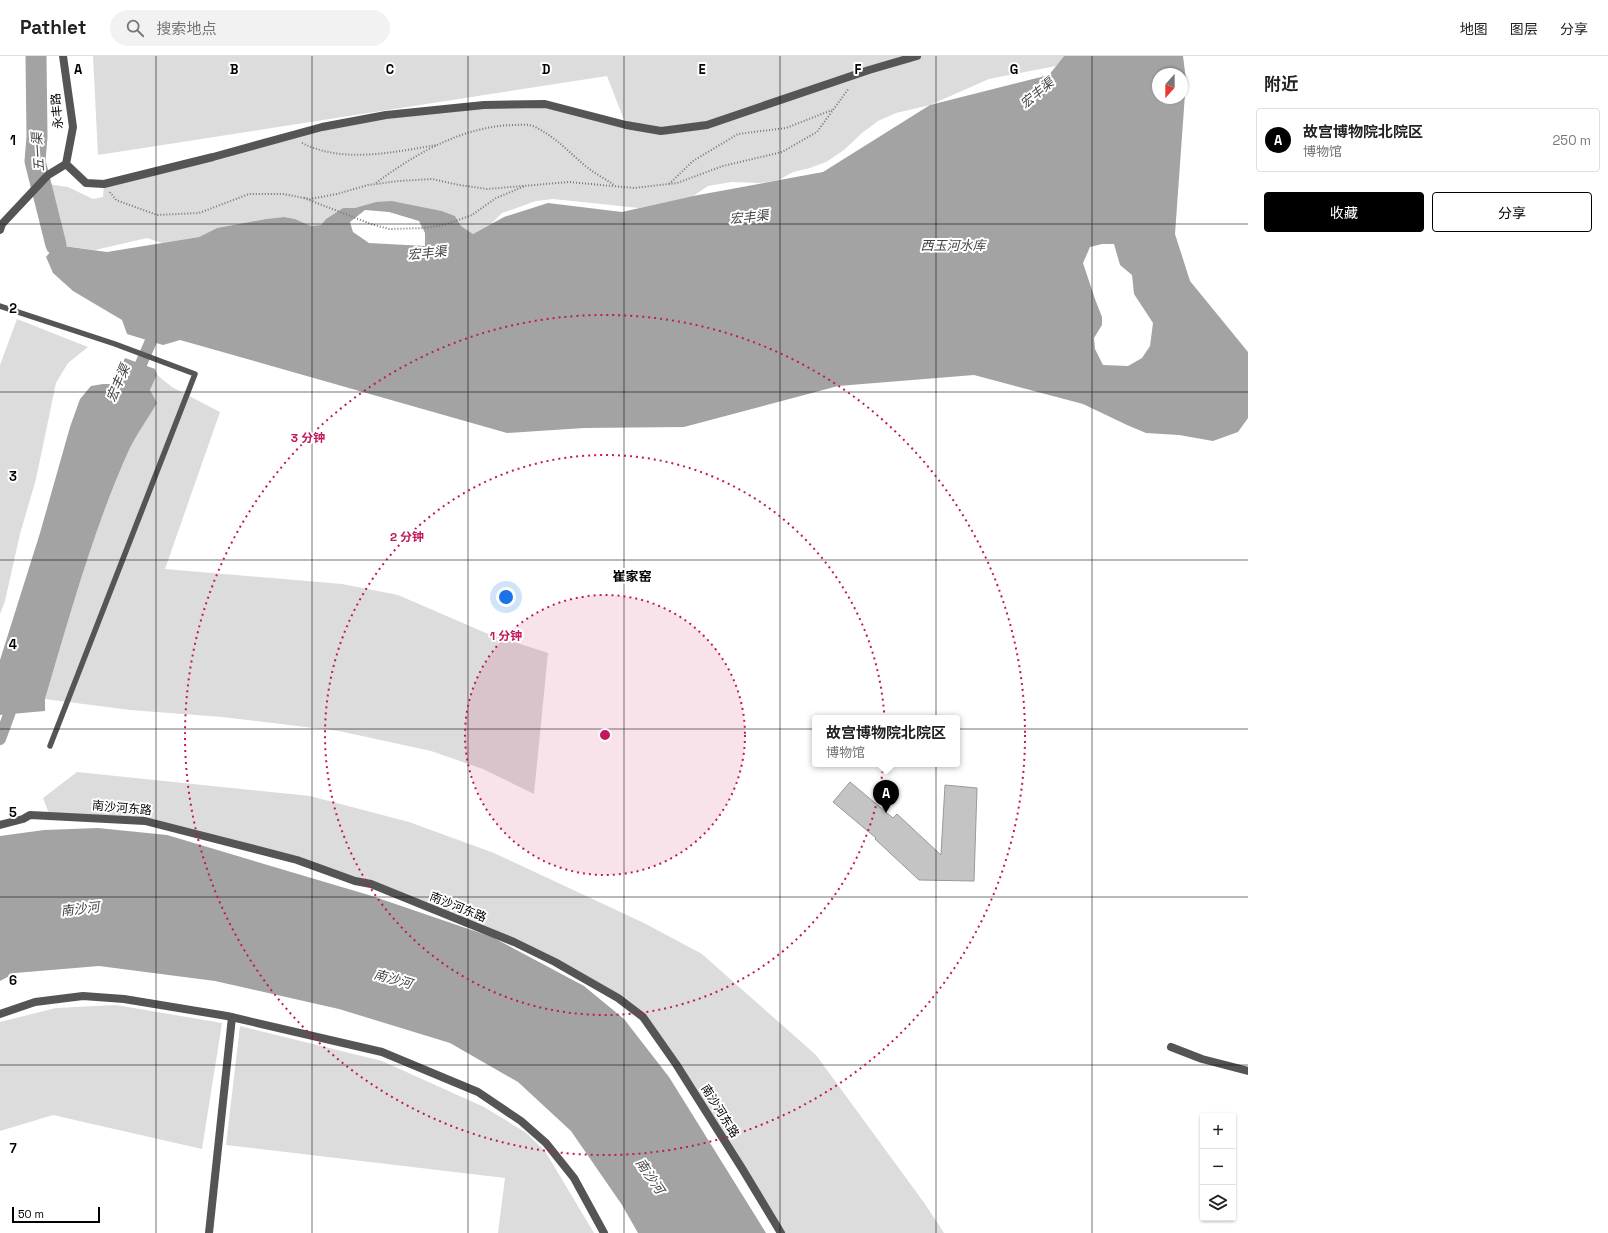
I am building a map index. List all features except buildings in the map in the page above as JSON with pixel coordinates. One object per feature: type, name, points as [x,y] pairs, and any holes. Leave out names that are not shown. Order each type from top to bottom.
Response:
[{"type":"street","name":"永丰路","points":[[63,56],[73,127],[66,164]]},
{"type":"street","points":[[0,230],[2,224],[48,175],[66,164],[86,183],[104,184],[213,157],[322,127],[386,115],[484,105],[544,104],[626,125],[662,131],[706,125],[860,73],[917,56]]},
{"type":"street","name":"南沙河东路","points":[[0,825],[23,819],[30,815],[145,820],[298,860],[355,881],[371,884],[514,942],[555,962],[618,998],[643,1018],[680,1071],[781,1233]]},
{"type":"street","points":[[0,1014],[36,1002],[83,996],[124,999],[232,1017],[382,1052],[478,1092],[521,1121],[546,1143],[574,1178],[604,1233]]},
{"type":"street","points":[[209,1233],[232,1017]]},
{"type":"street","points":[[1171,1047],[1202,1059],[1248,1071]]},
{"type":"lane","points":[[0,306],[115,344],[194,374],[50,746]]},
{"type":"path","points":[[104,184],[116,200],[157,215],[199,212],[249,194],[283,194],[310,198],[337,194],[375,184],[432,179],[487,189],[569,182],[634,188],[677,183],[723,166],[782,152],[817,132],[860,73]]},
{"type":"path","points":[[669,184],[693,161],[738,134],[786,128],[833,109]]},
{"type":"path","points":[[375,184],[401,164],[440,144],[482,128],[500,125],[531,125],[552,136],[584,166],[615,186]]},
{"type":"path","points":[[289,136],[317,149],[335,153],[363,156],[440,144]]},
{"type":"path","points":[[300,197],[370,224],[390,229],[413,228],[444,225],[472,215],[496,198],[528,185]]},
{"type":"shaded area","points":[[93,56],[1064,56],[1056,66],[989,79],[930,105],[896,113],[878,121],[862,133],[844,150],[826,162],[793,172],[779,180],[760,183],[732,182],[708,186],[693,196],[639,208],[553,199],[536,201],[502,213],[491,224],[473,234],[461,226],[455,216],[442,211],[392,201],[355,208],[343,208],[326,219],[321,225],[311,226],[295,219],[284,217],[217,228],[199,237],[162,243],[147,238],[95,250],[56,245],[41,183],[68,187],[93,199],[103,197],[104,184],[386,115],[545,104],[626,125],[607,76],[98,155]]},
{"type":"shaded area","points":[[17,319],[88,347],[68,363],[56,383],[36,479],[20,534],[5,601],[0,614],[0,365]]},
{"type":"shaded area","points":[[157,375],[172,387],[220,412],[165,569],[342,584],[398,595],[486,633],[548,653],[534,794],[483,769],[431,751],[339,731],[222,717],[130,710],[45,699],[73,604],[104,511],[129,450],[156,403],[150,390]]},
{"type":"shaded area","points":[[77,772],[310,796],[409,822],[494,853],[644,923],[702,954],[816,1055],[925,1204],[944,1233],[781,1233],[643,1017],[618,998],[514,942],[297,860],[145,821],[50,816],[43,798]]},
{"type":"shaded area","points":[[116,1005],[222,1023],[202,1149],[53,1115],[0,1131],[0,1022],[56,1008]]},
{"type":"shaded area","points":[[240,1026],[382,1061],[484,1107],[525,1132],[545,1151],[594,1233],[498,1233],[505,1178],[226,1145]]},
{"type":"water","name":"西玉河水库","points":[[1064,56],[1183,56],[1184,68],[1152,68],[1152,104],[1184,104],[1175,234],[1190,281],[1248,352],[1248,418],[1238,432],[1213,441],[1179,435],[1146,433],[1083,404],[974,375],[838,386],[684,427],[584,428],[507,433],[180,340],[163,345],[127,334],[122,320],[73,291],[53,273],[46,257],[56,245],[107,252],[199,237],[217,228],[266,219],[284,217],[295,219],[311,226],[321,225],[326,219],[343,208],[355,208],[376,202],[392,201],[442,211],[455,216],[461,226],[473,234],[504,217],[548,203],[622,212],[693,196],[823,172],[930,105],[1049,75]],"holes":[[[365,210],[389,212],[419,221],[425,233],[425,246],[369,243],[353,232],[350,222]],[[1102,244],[1114,244],[1120,265],[1132,275],[1134,294],[1153,323],[1150,346],[1142,358],[1128,366],[1103,365],[1095,349],[1094,338],[1102,325],[1102,317],[1083,263],[1090,247]]]},
{"type":"water","points":[[125,358],[155,369],[157,375],[150,390],[157,403],[129,450],[104,511],[83,573],[45,699],[45,711],[0,715],[0,660],[40,533],[70,427],[80,399],[91,386],[114,384]]},
{"type":"water","name":"南沙河","points":[[98,828],[167,835],[372,896],[492,937],[584,986],[624,1019],[669,1077],[766,1233],[638,1233],[622,1205],[571,1131],[518,1082],[450,1043],[339,1009],[215,981],[99,966],[15,973],[0,981],[0,836],[44,830]]},
{"type":"waterway","name":"五一渠","points":[[36,56],[37,137],[35,161],[56,245]]},
{"type":"waterway","name":"宏丰渠","points":[[135,378],[157,327]]},
{"type":"waterway","name":"宏丰渠","points":[[0,739],[14,701]]},
{"type":"place","name":"故宫博物院北院区","points":[[886,813]]},
{"type":"district","name":"崔家窑","points":[[632,576]]}]
